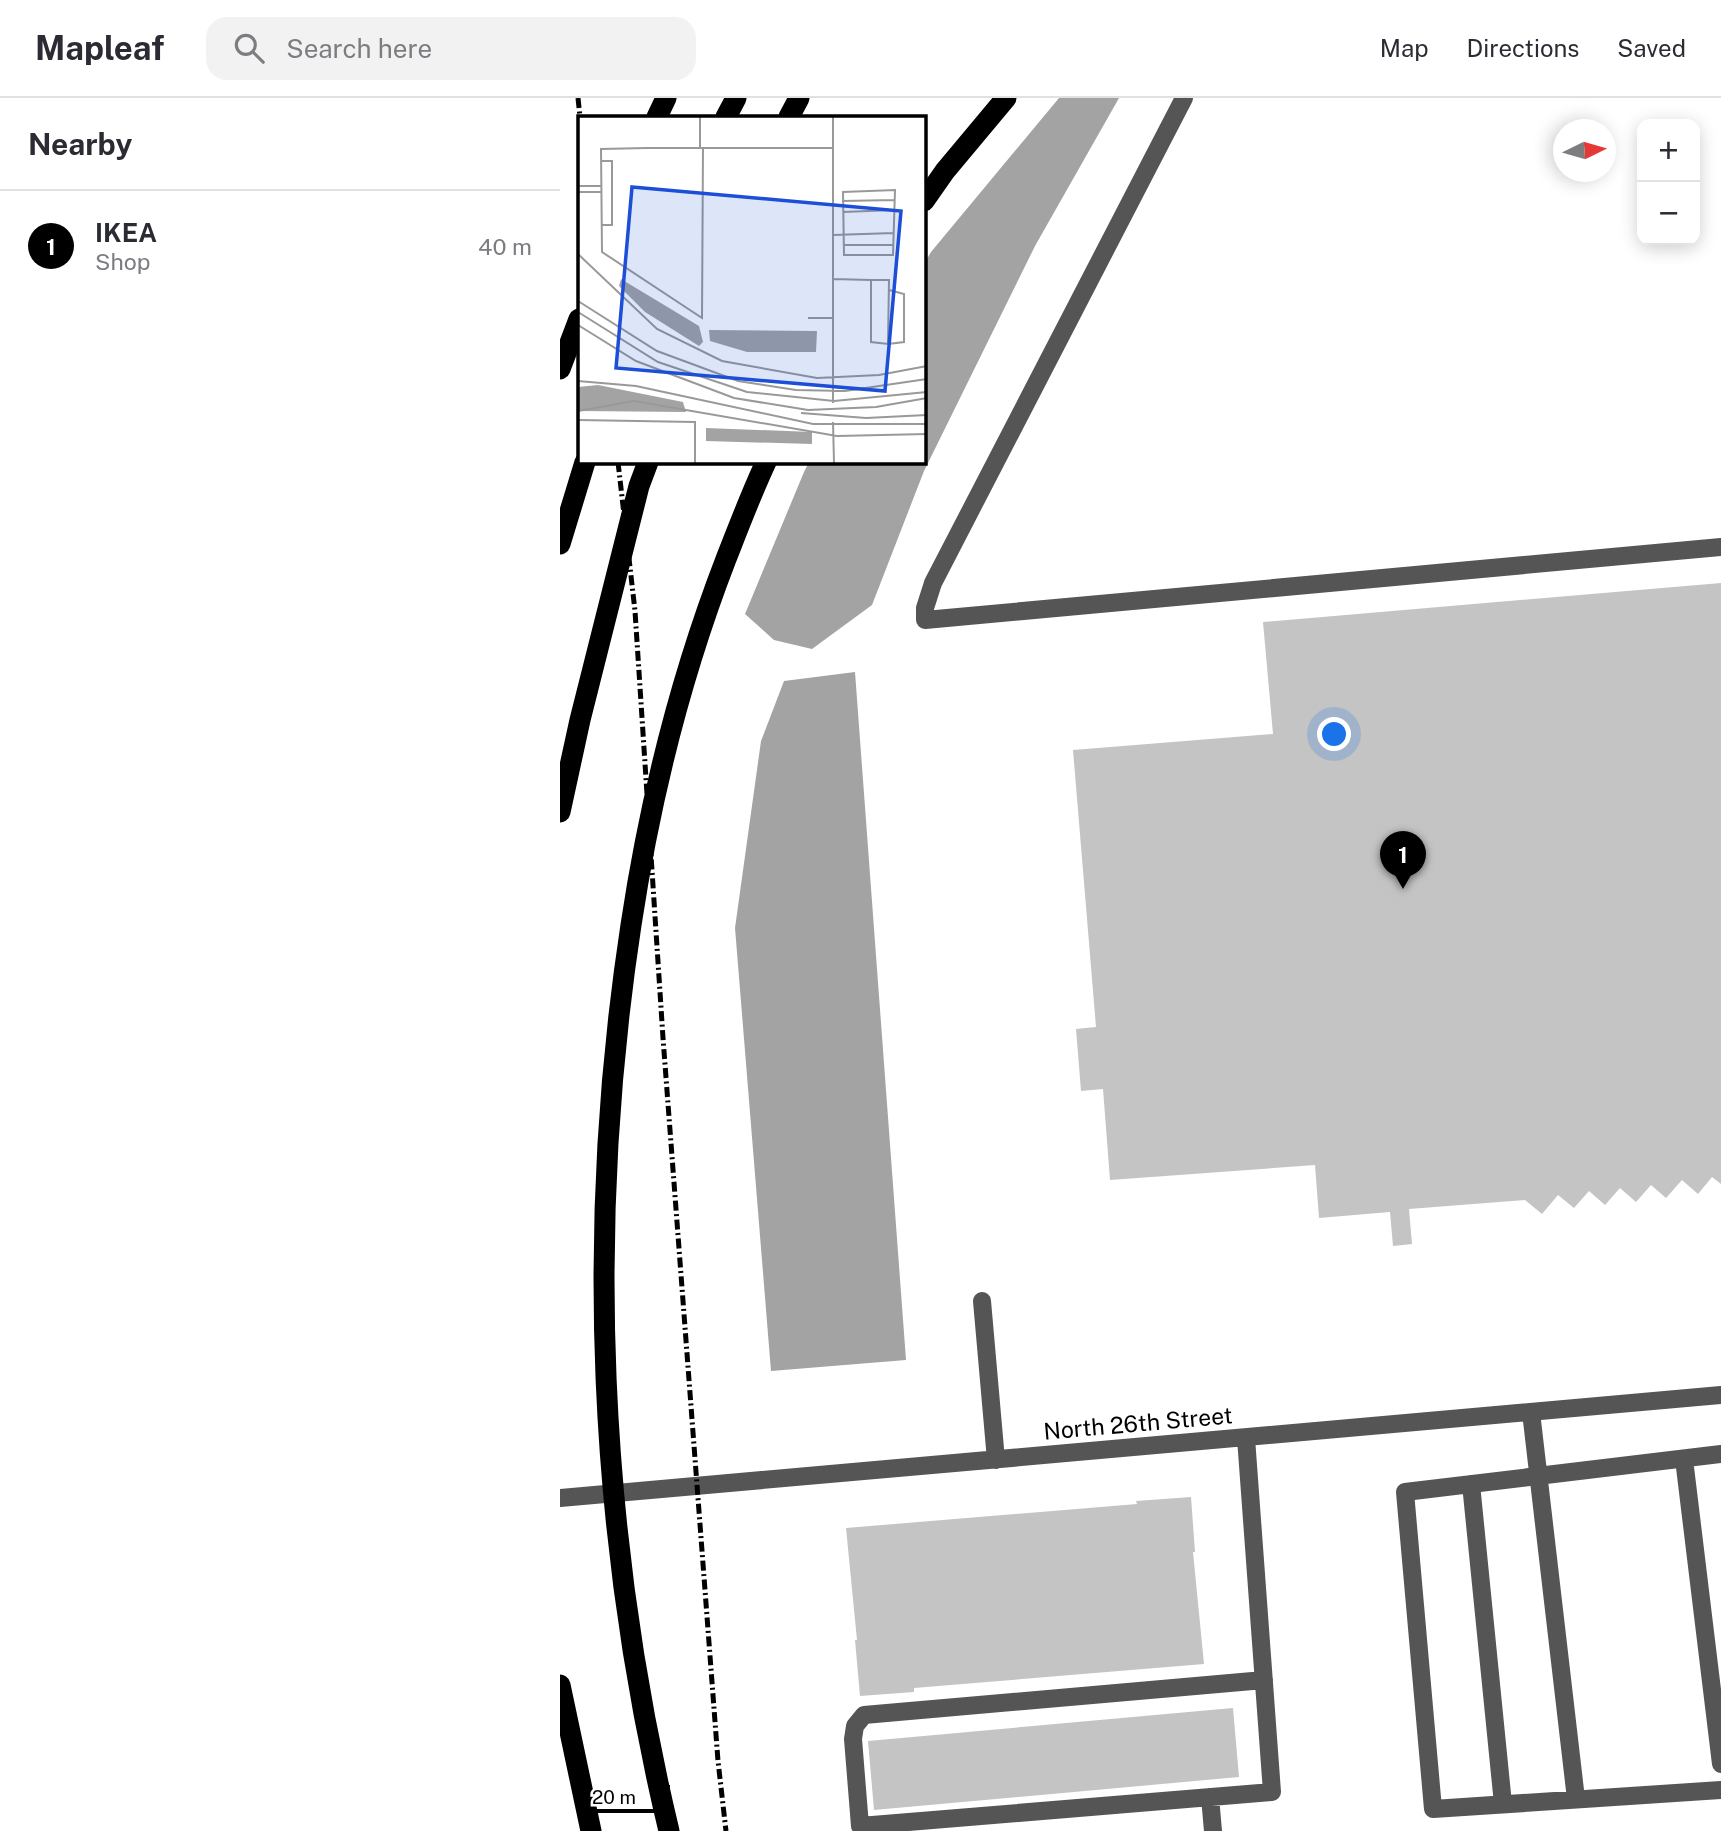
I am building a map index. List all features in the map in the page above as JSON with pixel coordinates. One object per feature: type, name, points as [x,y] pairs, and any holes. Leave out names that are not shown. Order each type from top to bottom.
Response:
[{"type":"highway","points":[[657,116],[666,98]]},
{"type":"highway","points":[[727,116],[736,98]]},
{"type":"highway","points":[[790,116],[799,98]]},
{"type":"highway","points":[[926,198],[1006,98]]},
{"type":"highway","points":[[560,369],[578,322]]},
{"type":"highway","points":[[560,544],[584,464]]},
{"type":"highway","points":[[560,812],[580,720],[639,486],[647,464]]},
{"type":"highway","points":[[669,1831],[655,1772],[635,1659],[612,1478],[603,1300],[608,1132],[626,956],[641,858],[659,770],[681,688],[711,596],[765,464]]},
{"type":"highway","points":[[560,1685],[591,1831]]},
{"type":"street","points":[[1184,98],[933,583],[925,608],[925,620],[1721,547]]},
{"type":"street","points":[[982,1301],[996,1460]]},
{"type":"street","name":"North 26th Street","points":[[560,1498],[1721,1395]]},
{"type":"street","points":[[1531,1412],[1576,1799]]},
{"type":"street","points":[[1246,1438],[1264,1680],[1272,1792],[860,1829],[853,1739],[855,1726],[864,1715],[1264,1680]]},
{"type":"street","points":[[1721,1454],[1405,1492],[1433,1809],[1721,1790]]},
{"type":"street","points":[[1684,1459],[1721,1763]]},
{"type":"street","points":[[1471,1484],[1503,1804]]},
{"type":"street","points":[[1210,1797],[1213,1831]]},
{"type":"shaded area","points":[[1059,98],[1119,98],[1035,246],[924,471],[872,605],[812,649],[774,640],[745,614],[808,464],[926,464],[926,261]]},
{"type":"shaded area","points":[[855,672],[906,1360],[771,1371],[735,928],[761,741],[784,681]]},
{"type":"building","points":[[1721,583],[1721,1184],[1712,1177],[1698,1194],[1682,1180],[1666,1198],[1651,1185],[1636,1202],[1620,1188],[1605,1205],[1589,1191],[1574,1208],[1558,1195],[1542,1214],[1525,1200],[1409,1209],[1412,1244],[1393,1246],[1390,1212],[1319,1218],[1315,1165],[1110,1180],[1103,1089],[1081,1091],[1076,1029],[1096,1027],[1073,750],[1273,734],[1263,622]]},
{"type":"building","points":[[1191,1497],[1193,1552],[1204,1664],[914,1688],[914,1692],[860,1696],[846,1528],[1137,1504],[1136,1501]]},
{"type":"building","points":[[1233,1708],[1239,1777],[874,1810],[868,1741]]},
{"type":"railway","points":[[578,98],[580,116]]},
{"type":"railway","points":[[618,464],[635,611],[663,1038],[718,1761],[726,1831]]},
{"type":"place","name":"IKEA","points":[[1403,889]]}]
